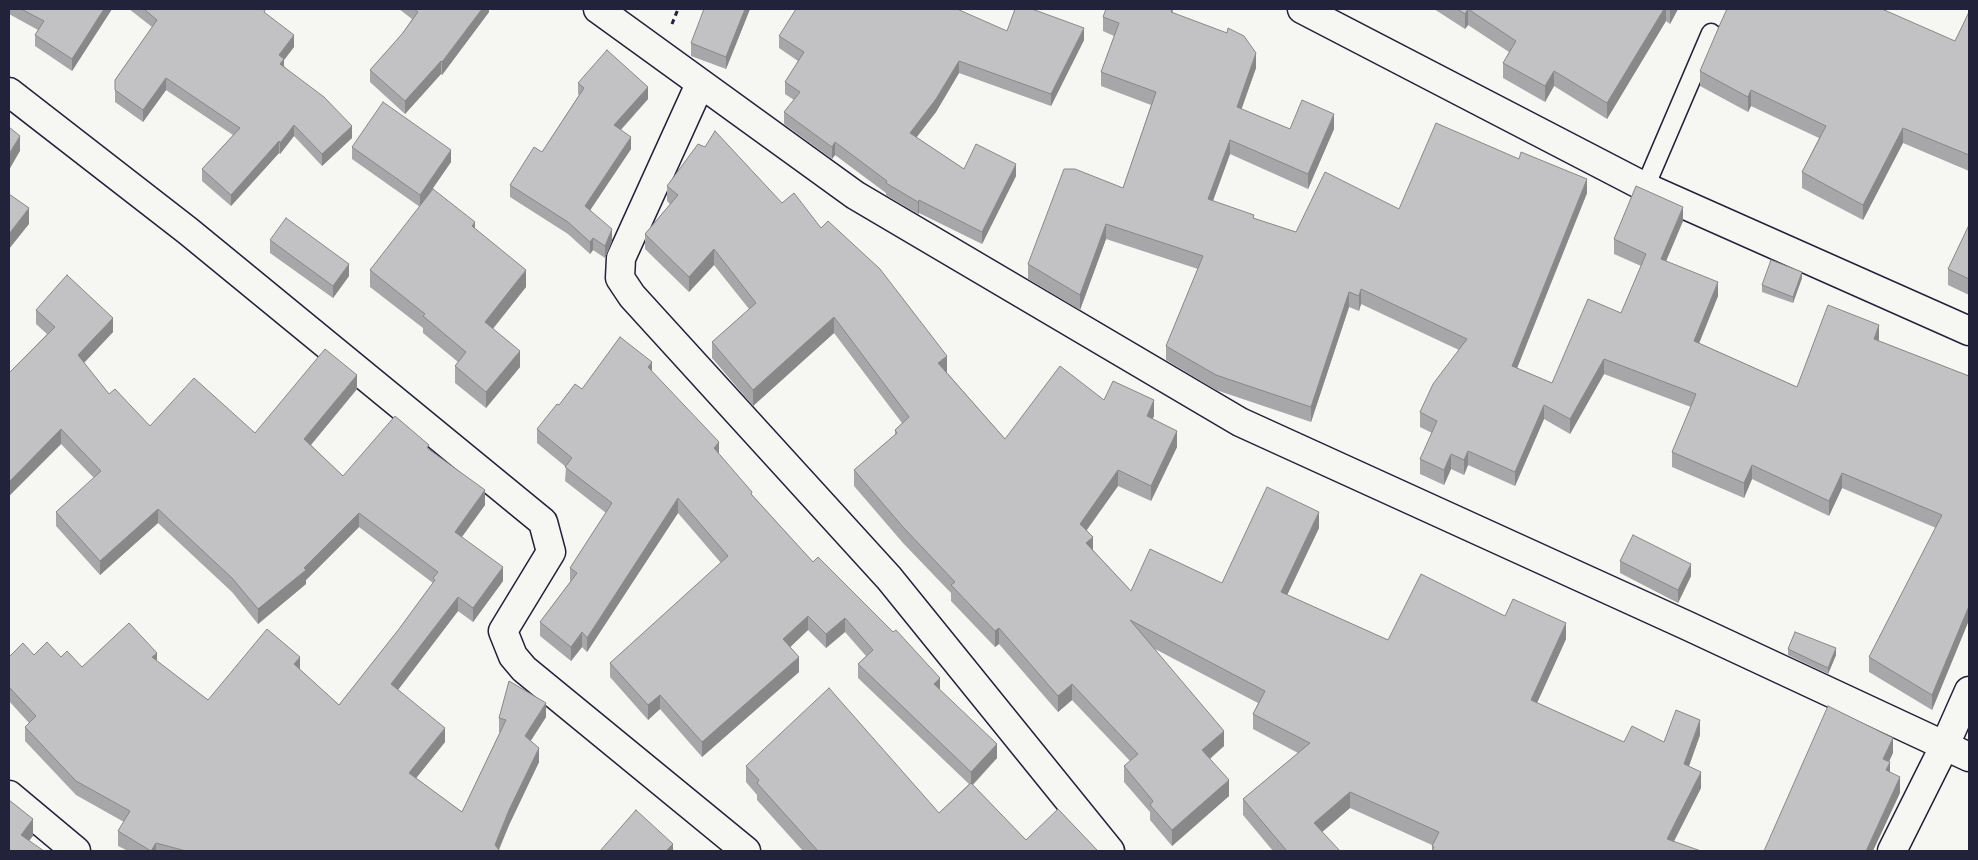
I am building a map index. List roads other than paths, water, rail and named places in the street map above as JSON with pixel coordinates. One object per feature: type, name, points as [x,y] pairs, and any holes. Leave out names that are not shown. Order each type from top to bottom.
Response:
[{"type":"street","points":[[598,9],[855,194],[1240,422],[1679,622],[1969,757]]},
{"type":"street","points":[[1302,9],[1645,187],[1969,331]]},
{"type":"street","points":[[700,84],[621,258],[620,278],[632,296],[889,578],[1110,851]]},
{"type":"street","points":[[9,92],[188,231],[544,522],[551,552],[503,631],[513,656],[524,669],[746,851]]},
{"type":"street","points":[[1892,851],[1945,746],[1969,691]]},
{"type":"street","points":[[9,795],[76,851]]},
{"type":"lane","points":[[1645,187],[1711,33]]}]
